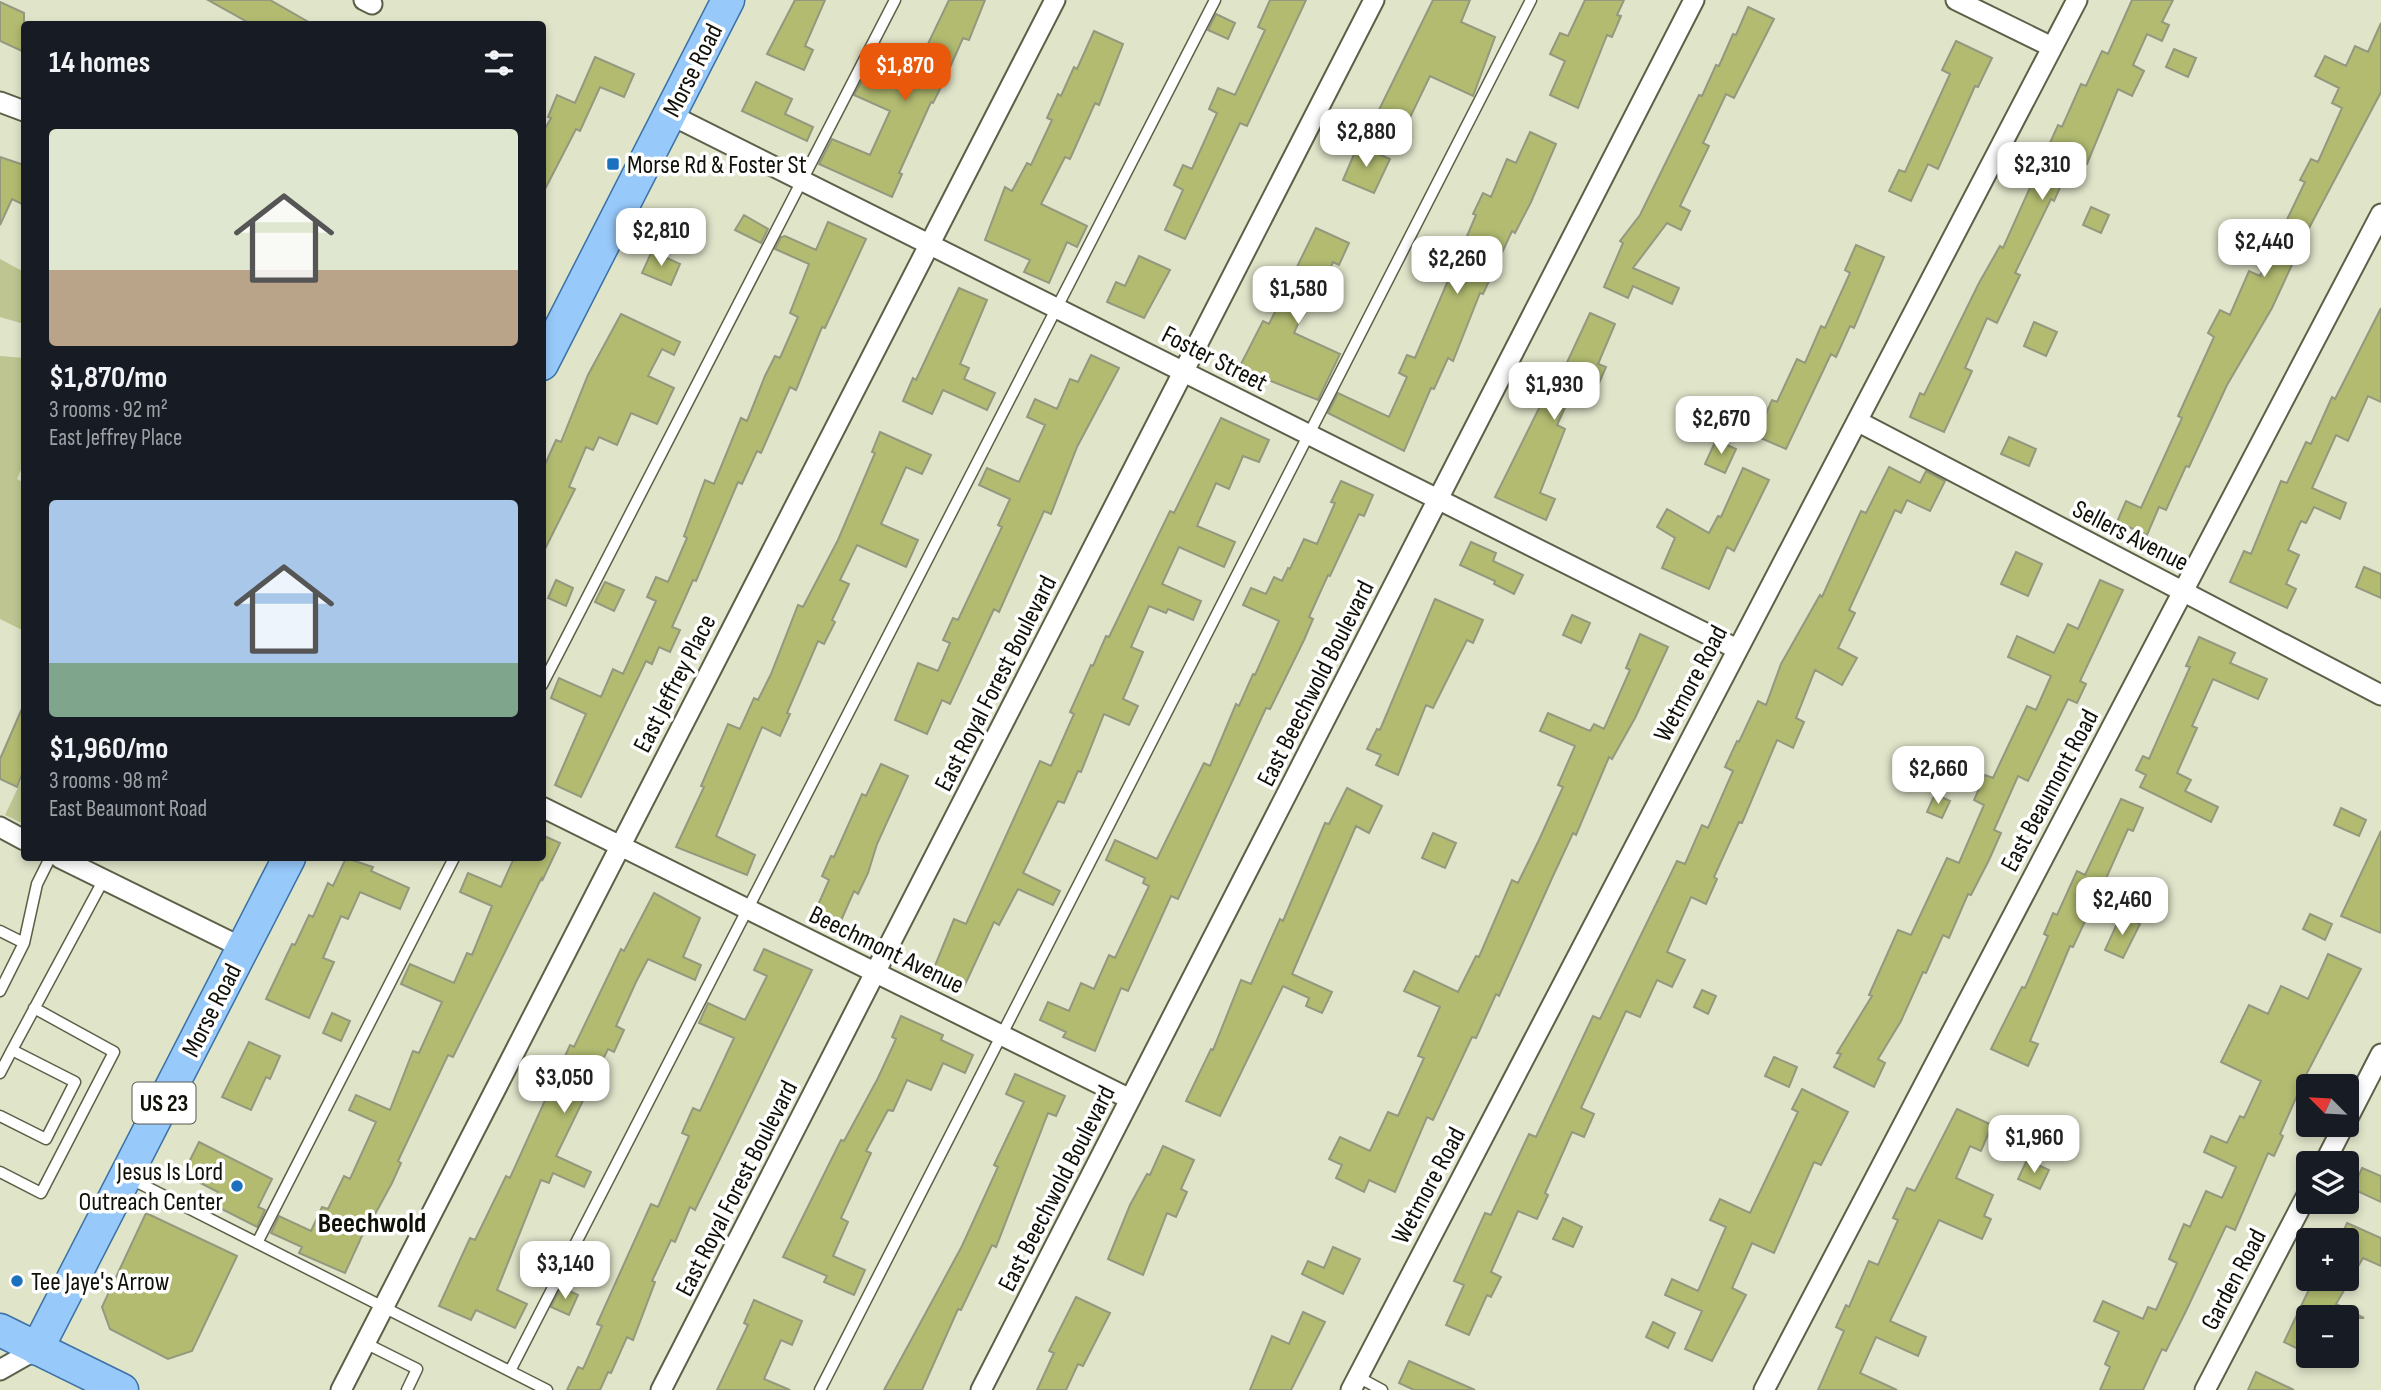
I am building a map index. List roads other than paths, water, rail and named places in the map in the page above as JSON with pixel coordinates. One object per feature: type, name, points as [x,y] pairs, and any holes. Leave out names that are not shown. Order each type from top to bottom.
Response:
[{"type":"main road","name":"Morse Road","points":[[546,348],[551,327],[669,114],[728,0]]},
{"type":"main road","name":"Morse Road","points":[[37,1349],[287,861]]},
{"type":"main road","points":[[0,1330],[122,1390]]},
{"type":"street","name":"East Jeffrey Place","points":[[341,1390],[1055,0]]},
{"type":"street","name":"East Royal Forest Boulevard","points":[[661,1390],[1374,0]]},
{"type":"street","name":"East Beechwold Boulevard","points":[[981,1390],[1694,0]]},
{"type":"street","points":[[1956,0],[2052,47]]},
{"type":"street","name":"Wetmore Road","points":[[1354,1384],[2077,0]]},
{"type":"street","points":[[0,102],[21,110]]},
{"type":"street","name":"Foster Street","points":[[669,114],[1737,649]]},
{"type":"street","name":"East Beaumont Road","points":[[1764,1390],[2381,214]]},
{"type":"street","name":"Sellers Avenue","points":[[1857,421],[2381,695]]},
{"type":"street","name":"Beechmont Avenue","points":[[546,809],[1130,1099]]},
{"type":"street","points":[[0,827],[21,838]]},
{"type":"street","points":[[66,861],[243,948]]},
{"type":"street","points":[[2359,1097],[2381,1054]]},
{"type":"street","name":"Garden Road","points":[[2205,1390],[2297,1214]]},
{"type":"street","points":[[0,1370],[37,1349]]},
{"type":"lane","points":[[546,677],[895,0]]},
{"type":"lane","points":[[510,1371],[1215,0]]},
{"type":"lane","points":[[820,1390],[1531,0]]},
{"type":"lane","points":[[0,991],[24,943],[37,884],[48,861]]},
{"type":"lane","points":[[257,1242],[452,861]]},
{"type":"lane","points":[[0,1073],[104,879]]},
{"type":"lane","points":[[0,931],[24,943]]},
{"type":"lane","points":[[0,1172],[41,1193],[114,1052],[34,1009]]},
{"type":"lane","points":[[0,1116],[46,1139],[75,1082],[12,1049]]},
{"type":"lane","points":[[125,1177],[547,1390]]},
{"type":"lane","points":[[365,1343],[417,1369],[407,1390]]},
{"type":"lane","points":[[1354,1384],[1382,1390]]},
{"type":"place","name":"Morse Rd & Foster St","points":[[613,164]]},
{"type":"place","name":"Jesus Is Lord Outreach Center","points":[[237,1186]]},
{"type":"place","name":"Tee Jaye's Arrow","points":[[17,1281]]},
{"type":"district","name":"Beechwold","points":[[372,1222]]}]
